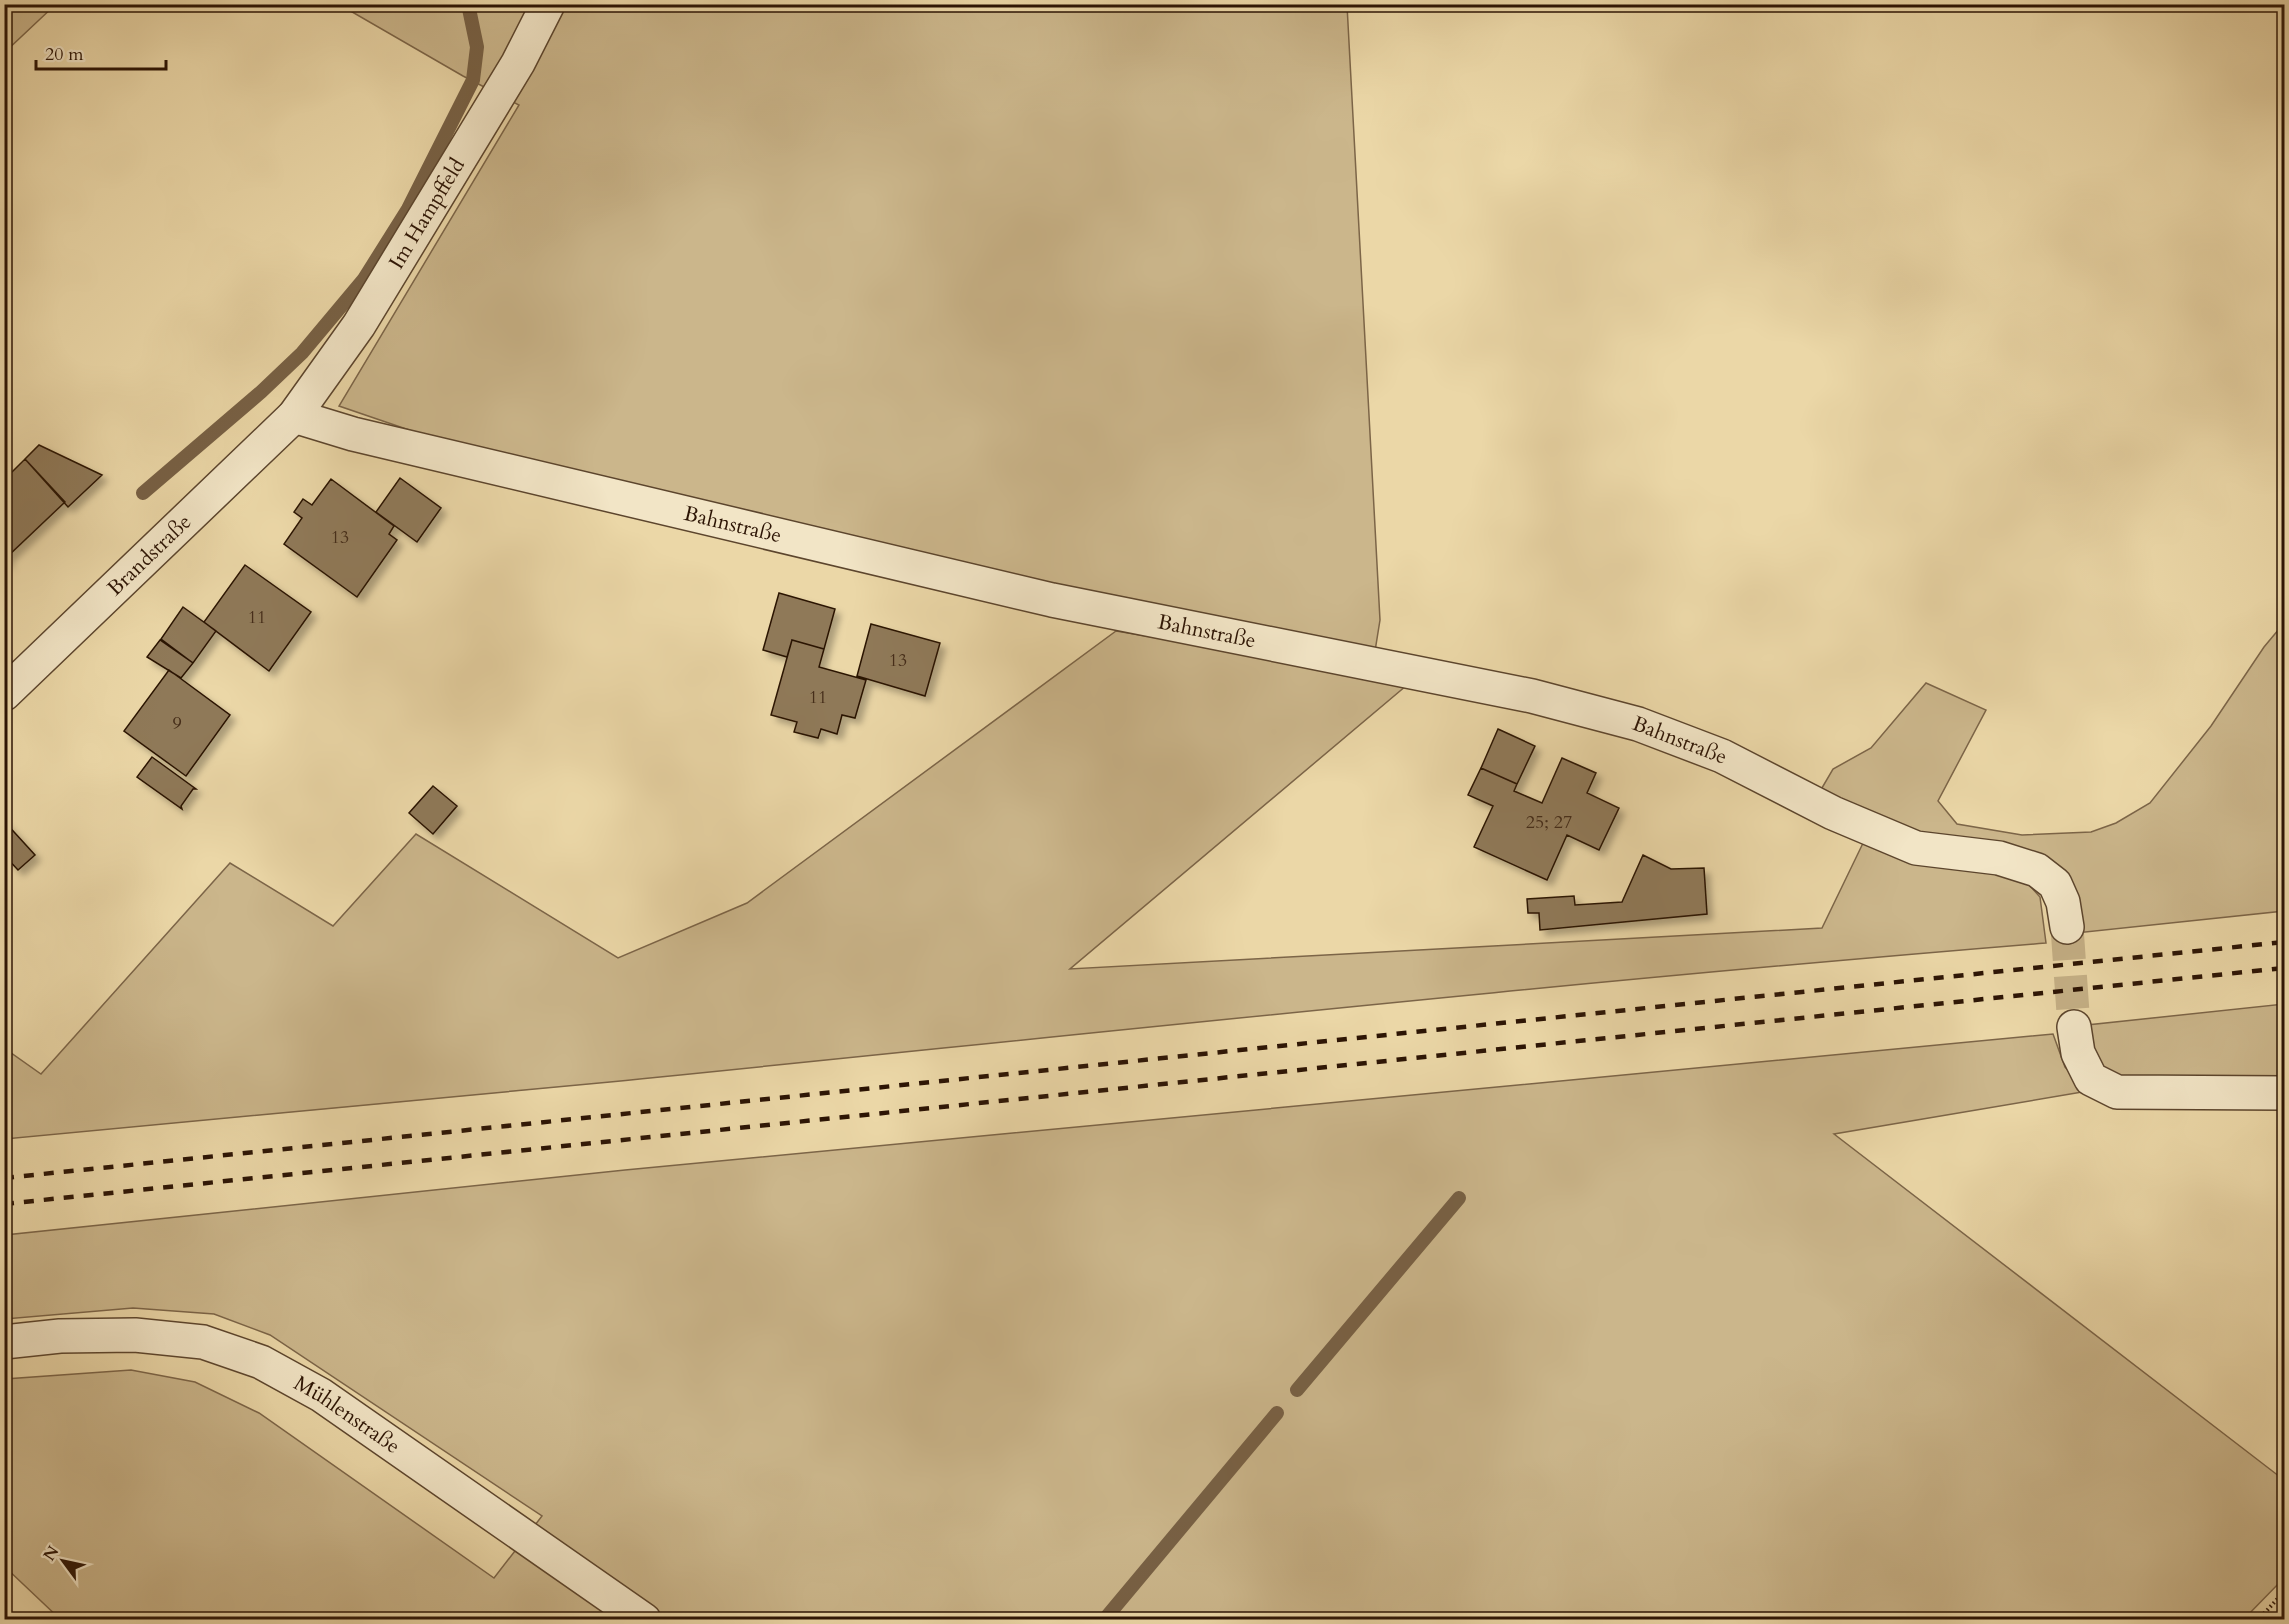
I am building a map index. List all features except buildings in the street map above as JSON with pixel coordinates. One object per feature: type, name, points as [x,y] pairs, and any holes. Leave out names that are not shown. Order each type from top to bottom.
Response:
[{"type":"street","name":"Im Hampffeld","points":[[294,416],[359,325],[518,63],[548,4]]},
{"type":"street","name":"Brandstraße","points":[[4,694],[294,416]]},
{"type":"street","name":"Bahnstraße","points":[[294,416],[353,434],[1052,600],[1532,696],[1638,724],[1722,756],[1833,813],[1916,848],[1999,858],[2037,870],[2055,884],[2063,902],[2067,927]]},
{"type":"street","points":[[2074,1027],[2078,1053],[2091,1079],[2117,1092],[2284,1093]]},
{"type":"street","name":"Mühlenstraße","points":[[4,1342],[60,1336],[135,1335],[203,1342],[261,1362],[321,1395],[644,1620]]},
{"type":"path","points":[[2258,1620],[2284,1592]]},
{"type":"shaded area","points":[[5,4],[55,4],[55,5],[5,52]]},
{"type":"shaded area","points":[[340,5],[1347,5],[1380,620],[1375,651],[1054,589],[453,445],[339,406],[519,105],[463,76]]},
{"type":"shaded area","points":[[2284,623],[2284,911],[2076,933],[2064,883],[1917,838],[1819,793],[1833,769],[1871,748],[1926,683],[1986,710],[1938,801],[1957,824],[2022,835],[2091,832],[2116,823],[2150,803],[2211,726],[2264,647]]},
{"type":"shaded area","points":[[1116,631],[1413,680],[1070,969],[1822,928],[1865,839],[2023,878],[2040,897],[2046,943],[1507,991],[610,1082],[5,1139],[4,1048],[41,1074],[230,863],[333,926],[416,834],[618,958],[747,903]]},
{"type":"shaded area","points":[[2284,1004],[2284,1087],[2119,1082],[2097,1069],[2087,1025]]},
{"type":"shaded area","points":[[2053,1034],[2065,1067],[2088,1091],[1834,1134],[2284,1480],[2284,1578],[2243,1620],[60,1619],[5,1567],[5,1379],[131,1370],[195,1382],[259,1413],[494,1578],[542,1516],[270,1335],[214,1314],[133,1308],[5,1319],[5,1235],[625,1170]]},
{"type":"waterway","points":[[143,493],[261,392],[302,353],[364,279],[408,209],[473,80],[477,47],[468,4]]},
{"type":"waterway","points":[[1297,1390],[1459,1198]]},
{"type":"waterway","points":[[1104,1620],[1277,1413]]},
{"type":"tunnel","points":[[2067,927],[2074,1027]]},
{"type":"railway","points":[[4,1178],[2284,942]]},
{"type":"railway","points":[[4,1204],[2284,968]]}]
